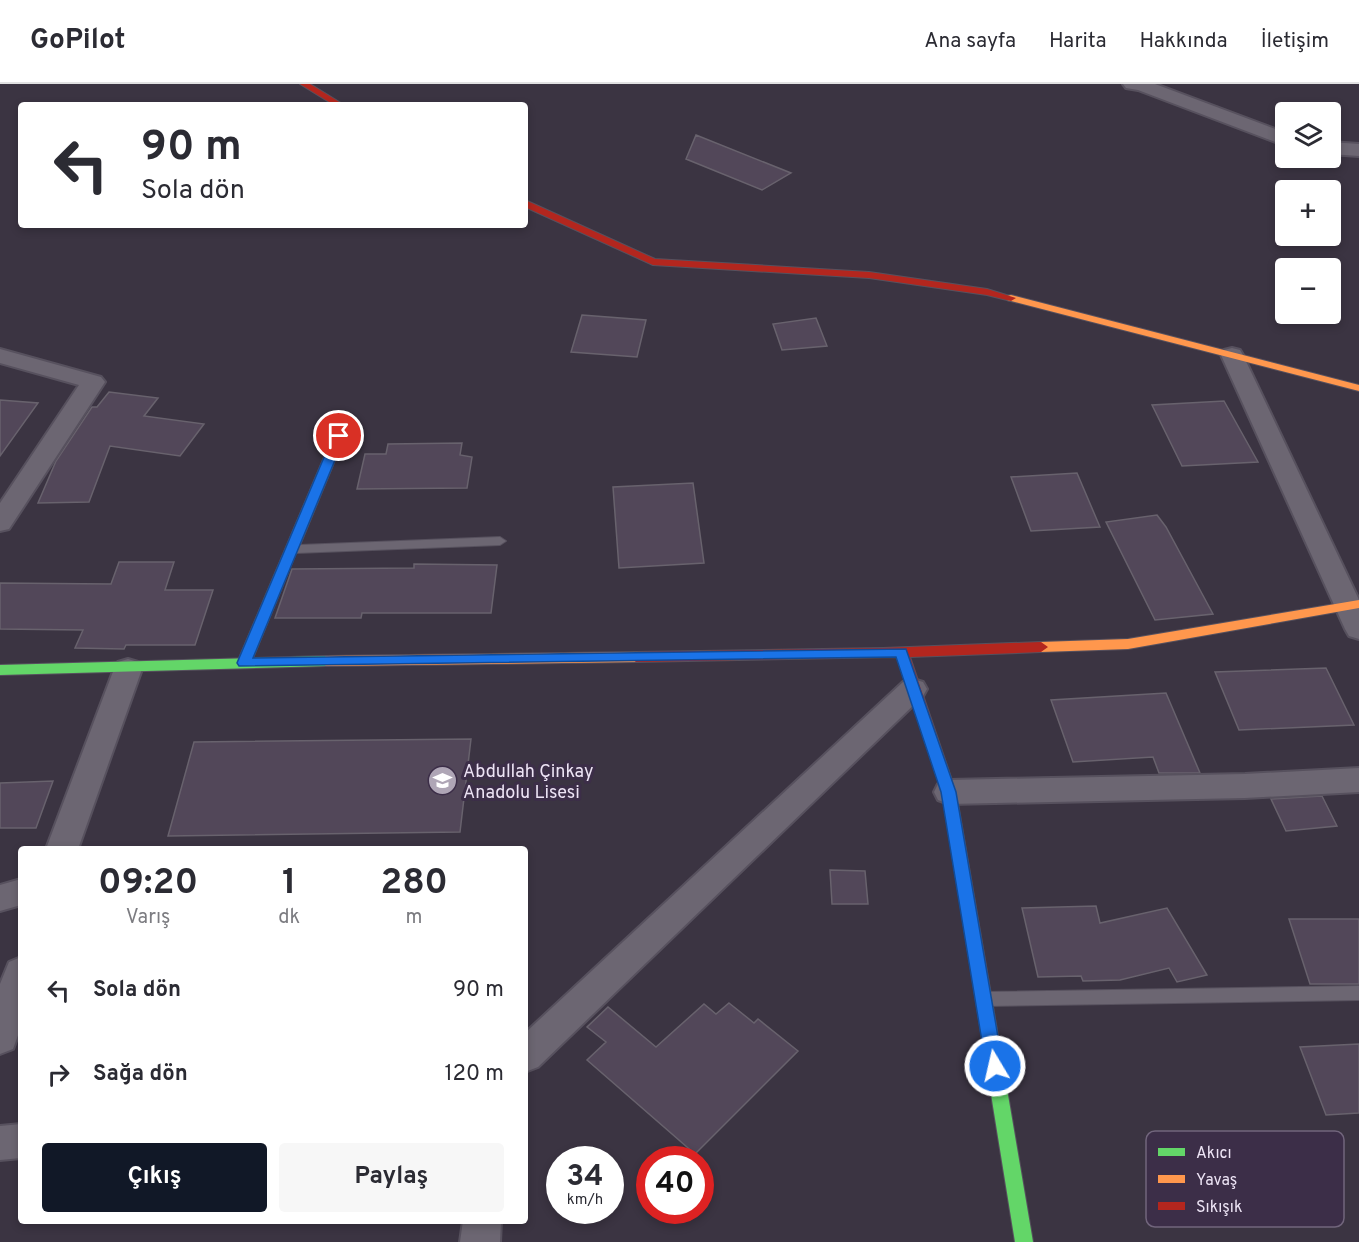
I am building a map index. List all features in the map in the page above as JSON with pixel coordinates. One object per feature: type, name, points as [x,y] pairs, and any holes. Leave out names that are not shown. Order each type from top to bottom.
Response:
[{"type":"street","points":[[304,84],[335,102]]},
{"type":"street","points":[[1132,84],[1141,85],[1275,136]]},
{"type":"street","points":[[1341,149],[1359,150]]},
{"type":"street","points":[[528,204],[653,262],[869,275],[987,292],[1359,388]]},
{"type":"street","points":[[1232,355],[1354,604],[1359,629]]},
{"type":"street","points":[[0,356],[93,382],[0,523]]},
{"type":"street","points":[[0,670],[128,669],[244,663],[902,652],[1128,644],[1354,604]]},
{"type":"street","points":[[902,652],[949,792],[1024,1242]]},
{"type":"street","points":[[63,846],[128,669]]},
{"type":"street","points":[[528,1053],[913,689]]},
{"type":"street","points":[[949,792],[1245,786],[1359,780]]},
{"type":"street","points":[[0,898],[18,893]]},
{"type":"street","points":[[0,1038],[18,981]]},
{"type":"street","points":[[0,1143],[18,1141]]},
{"type":"street","points":[[480,1242],[482,1224]]},
{"type":"lane","points":[[244,663],[339,436]]},
{"type":"lane","points":[[292,549],[500,541]]},
{"type":"lane","points":[[984,999],[1359,993]]},
{"type":"building","points":[[696,135],[791,173],[762,190],[686,159]]},
{"type":"building","points":[[582,315],[646,320],[637,357],[571,352]]},
{"type":"building","points":[[816,318],[827,346],[782,350],[773,324]]},
{"type":"building","points":[[109,392],[158,398],[144,416],[204,424],[180,456],[110,446],[89,502],[38,503],[56,461],[92,407],[97,407]]},
{"type":"building","points":[[0,400],[38,403],[0,456]]},
{"type":"building","points":[[1224,401],[1258,462],[1182,466],[1152,405]]},
{"type":"building","points":[[462,443],[460,455],[472,457],[467,488],[357,489],[365,454],[386,454],[388,444]]},
{"type":"building","points":[[1077,473],[1100,527],[1031,531],[1011,477]]},
{"type":"building","points":[[693,483],[704,563],[619,568],[613,487]]},
{"type":"building","points":[[1157,515],[1166,527],[1213,614],[1155,620],[1106,522]]},
{"type":"building","points":[[119,562],[174,562],[165,590],[213,590],[195,645],[126,645],[124,649],[75,648],[83,630],[0,629],[0,583],[111,584]]},
{"type":"building","points":[[414,564],[497,565],[491,613],[362,613],[361,618],[275,618],[292,569],[414,568]]},
{"type":"building","points":[[1326,668],[1354,725],[1239,730],[1215,672]]},
{"type":"building","points":[[1166,693],[1200,773],[1159,773],[1153,757],[1073,762],[1051,700]]},
{"type":"building","points":[[471,739],[460,832],[168,836],[194,742]]},
{"type":"building","points":[[53,781],[36,828],[0,828],[0,783]]},
{"type":"building","points":[[1322,796],[1337,826],[1286,831],[1271,799]]},
{"type":"building","points":[[830,870],[865,871],[868,904],[832,904]]},
{"type":"building","points":[[1096,906],[1100,923],[1167,908],[1207,975],[1177,982],[1169,968],[1120,980],[1083,981],[1081,976],[1038,977],[1022,908]]},
{"type":"building","points":[[1289,919],[1359,919],[1359,984],[1310,984]]},
{"type":"building","points":[[729,1003],[754,1023],[758,1019],[798,1051],[703,1146],[686,1146],[587,1060],[606,1042],[587,1027],[608,1007],[656,1047],[704,1004],[716,1014]]},
{"type":"building","points":[[1359,1044],[1359,1113],[1326,1115],[1300,1047]]},
{"type":"traffic: fast","points":[[0,670],[326,661]]},
{"type":"traffic: fast","points":[[982,989],[1024,1242]]},
{"type":"traffic: slow","points":[[1011,298],[1359,388]]},
{"type":"traffic: slow","points":[[1041,647],[1128,644],[1359,604]]},
{"type":"traffic: slow","points":[[326,661],[636,657]]},
{"type":"traffic: jam","points":[[304,84],[335,102]]},
{"type":"traffic: jam","points":[[528,204],[653,262],[869,275],[987,292],[1011,298]]},
{"type":"traffic: jam","points":[[636,657],[883,653],[1041,647]]},
{"type":"traffic: jam","points":[[902,652],[949,792],[982,989]]},
{"type":"place","name":"Abdullah Çinkay Anadolu Lisesi","points":[[442,781]]},
{"type":"route","points":[[339,436],[244,663],[902,652],[949,792],[995,1066]]}]
